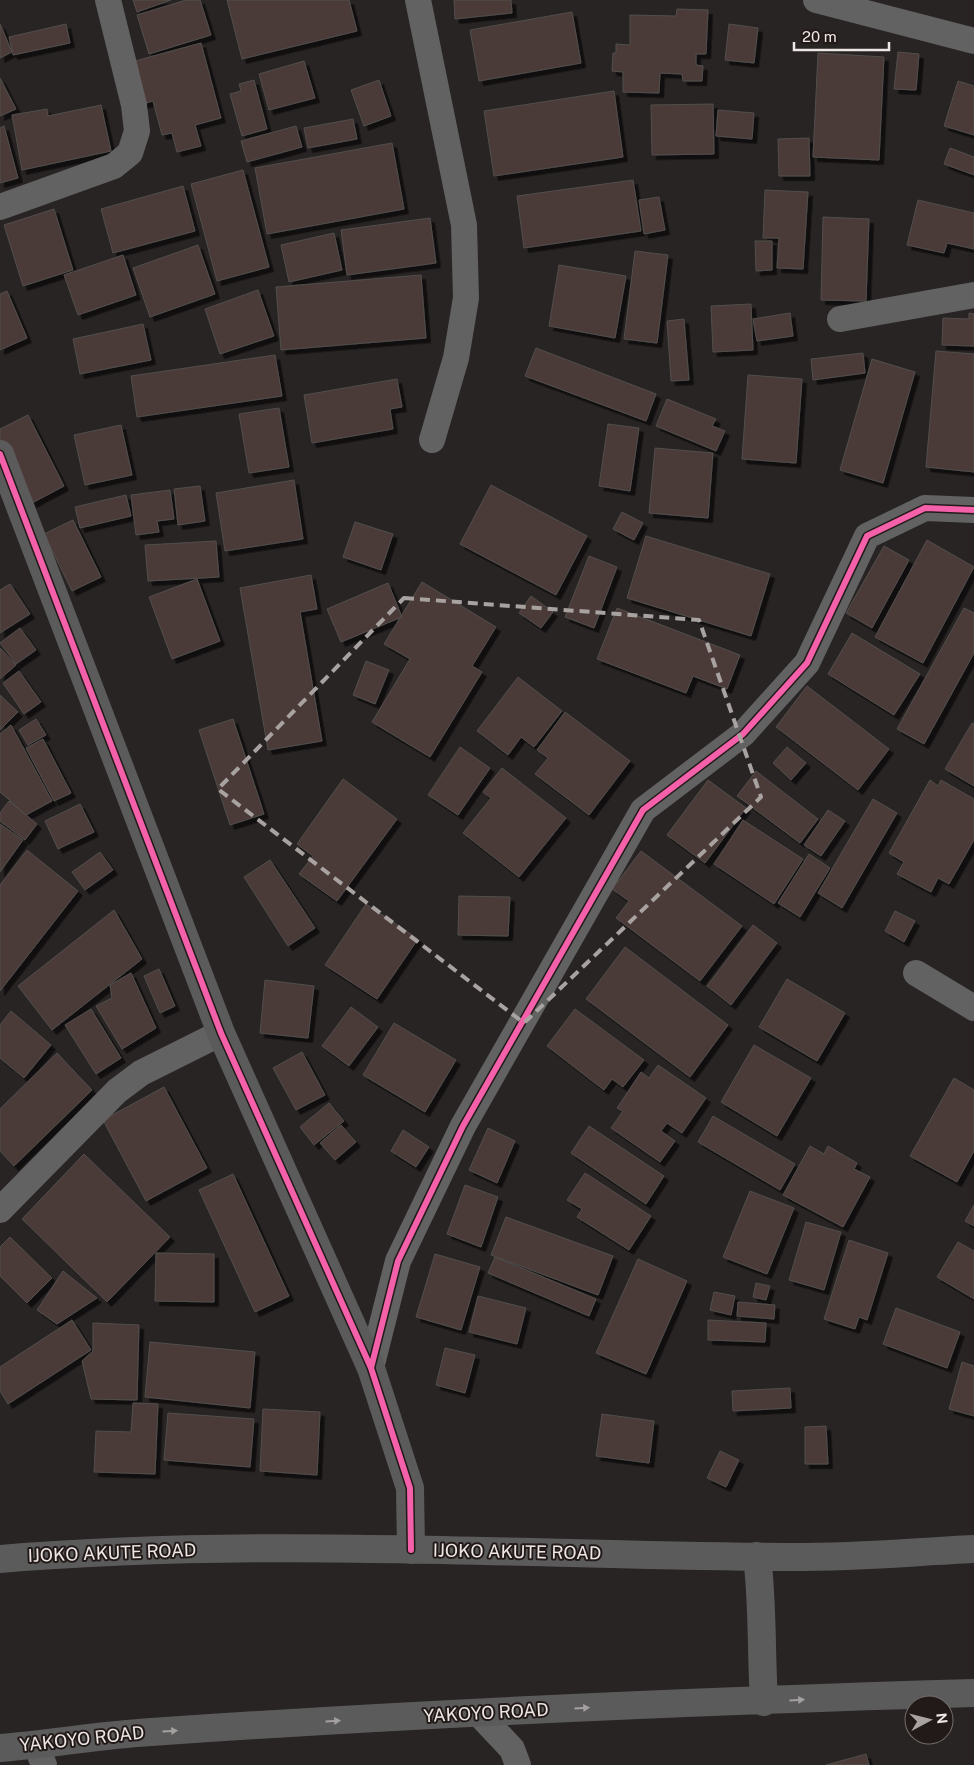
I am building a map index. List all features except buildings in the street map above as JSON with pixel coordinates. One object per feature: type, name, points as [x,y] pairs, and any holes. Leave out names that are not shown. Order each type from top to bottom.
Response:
[{"type":"main road","points":[[0,454],[221,1033],[371,1368],[410,1488],[411,1550]]},
{"type":"main road","name":"IJOKO AKUTE ROAD","points":[[0,1559],[68,1553],[274,1548],[783,1557],[974,1549]]},
{"type":"main road","points":[[757,1556],[761,1590],[760,1646],[764,1702]]},
{"type":"main road","name":"YAKOYO ROAD","points":[[0,1748],[40,1755],[148,1732],[595,1707],[974,1694]]},
{"type":"street","points":[[0,207],[114,166],[130,153],[137,131],[134,105],[108,0]]},
{"type":"street","points":[[418,0],[464,225],[466,298],[456,358],[432,440]]},
{"type":"street","points":[[816,0],[974,41]]},
{"type":"street","points":[[840,319],[974,295]]},
{"type":"street","points":[[371,1368],[398,1262],[463,1126],[643,810],[743,734],[807,663],[867,536],[925,508],[974,510]]},
{"type":"street","points":[[916,973],[974,1008]]},
{"type":"street","points":[[0,1210],[118,1091],[141,1074],[221,1033]]},
{"type":"street","points":[[479,1714],[512,1749],[518,1765]]},
{"type":"highlighted area","points":[[404,598],[699,620],[761,797],[524,1023],[218,789]]},
{"type":"cycle path","points":[[0,454],[221,1033],[371,1368],[410,1488],[411,1550]]},
{"type":"cycle path","points":[[371,1368],[398,1261],[463,1126],[643,810],[743,734],[807,663],[867,536],[925,508],[974,510]]}]
